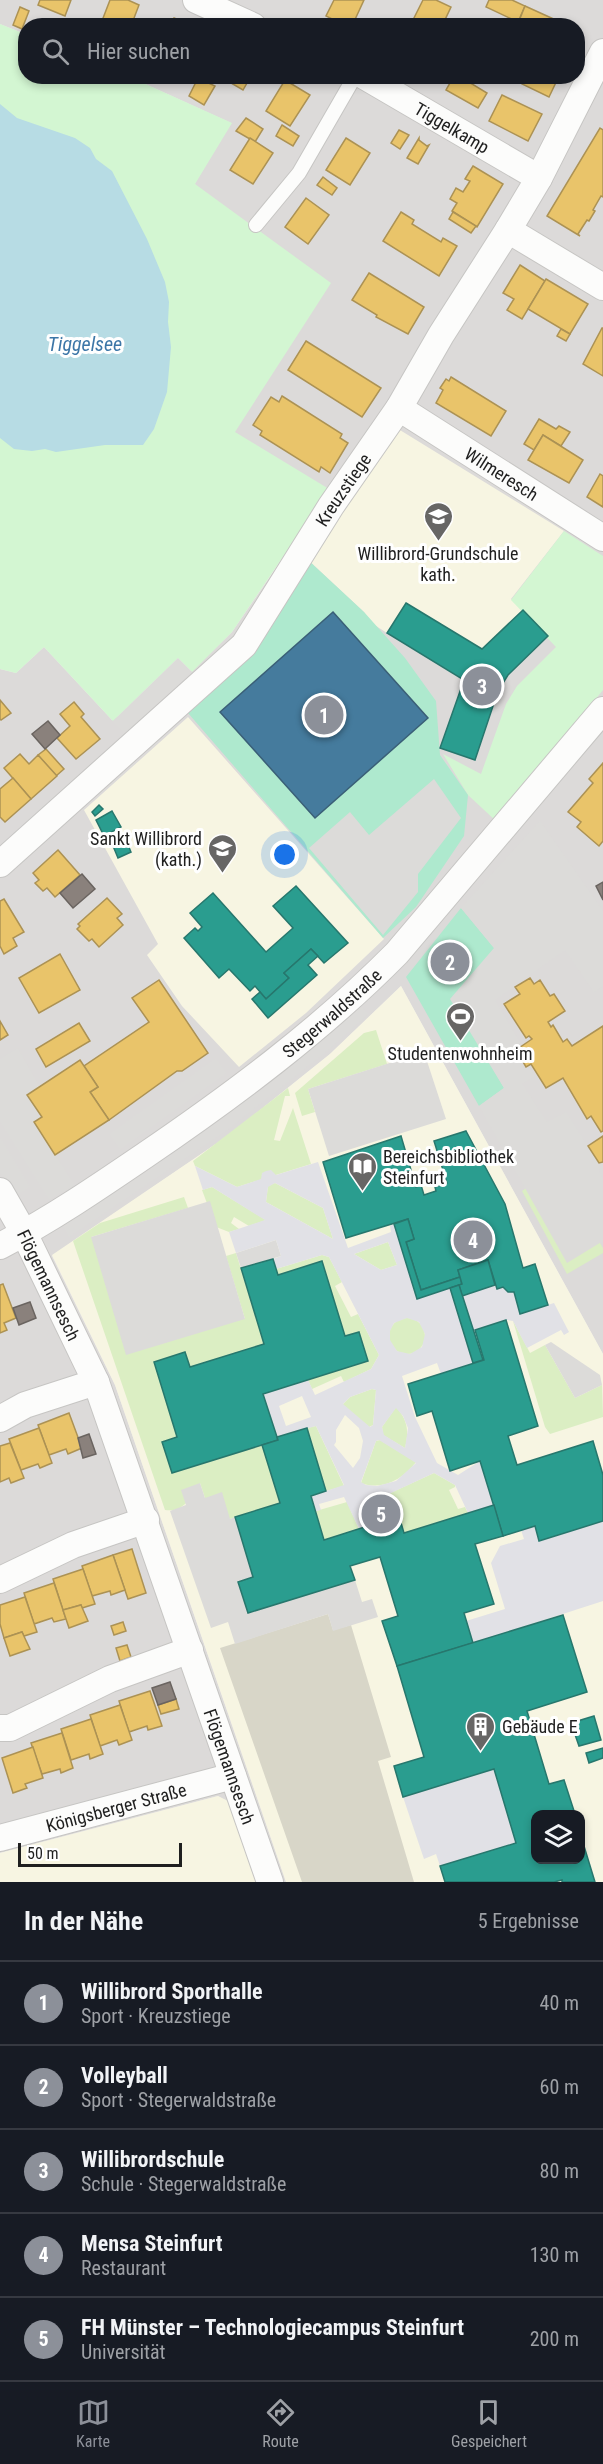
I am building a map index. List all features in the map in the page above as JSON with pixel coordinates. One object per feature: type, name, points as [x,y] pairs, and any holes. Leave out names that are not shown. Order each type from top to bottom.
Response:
[{"type":"street","points":[[196,0],[235,18]]},
{"type":"street","name":"Kreuzstiege","points":[[0,864],[244,645],[331,506],[399,408],[441,335],[508,230],[539,178],[603,52]]},
{"type":"street","name":"Tiggelkamp","points":[[378,84],[539,178]]},
{"type":"street","points":[[508,230],[603,287]]},
{"type":"street","name":"Wilmeresch","points":[[399,408],[603,538]]},
{"type":"street","name":"Stegerwaldstraße","points":[[0,1246],[91,1191],[196,1119],[257,1074],[365,984],[397,953],[603,710]]},
{"type":"street","name":"Flögemannsesch","points":[[0,1191],[24,1233],[96,1382],[146,1520],[270,1882]]},
{"type":"street","points":[[0,1419],[25,1405],[96,1382]]},
{"type":"street","points":[[0,1580],[73,1545],[146,1520]]},
{"type":"street","points":[[0,1728],[10,1728],[110,1679],[190,1650]]},
{"type":"street","name":"Königsberger Straße","points":[[0,1838],[233,1776]]},
{"type":"lane","points":[[256,225],[299,173],[349,84]]},
{"type":"shaded area","points":[[0,0],[603,0],[603,1354],[401,986],[330,1054],[229,1135],[52,1256],[115,1385],[286,1882],[256,1882],[228,1802],[218,1796],[0,1853],[0,669],[16,673],[44,647],[112,720],[192,671],[232,632],[315,511],[235,433],[195,183],[231,123],[145,84],[585,84],[585,18],[18,18],[18,31],[0,24]]},
{"type":"shaded area","name":"Willibrord-Grundschule kath.","points":[[395,427],[564,531],[511,599],[523,610],[482,649],[407,603],[387,633],[373,624],[364,612],[307,559]]},
{"type":"shaded area","points":[[178,658],[192,672],[126,734],[113,721]]},
{"type":"shaded area","name":"Sankt Willibrord (kath.)","points":[[188,717],[384,939],[306,1013],[239,1067],[182,1006],[147,955],[158,944],[84,810]]},
{"type":"shaded area","points":[[434,779],[461,818],[418,874],[418,892],[383,935],[309,848],[350,812],[369,835]]},
{"type":"shaded area","points":[[540,821],[603,911],[603,986],[594,992],[565,950],[495,1000],[521,1044],[513,1049],[525,1069],[529,1067],[535,1076],[522,1084],[547,1122],[566,1112],[600,1166],[599,1172],[603,1179],[603,1241],[567,1263],[479,1106],[504,1088],[450,999],[494,948],[461,908]]},
{"type":"shaded area","points":[[401,986],[603,1354],[603,1882],[286,1882],[115,1385],[52,1255],[229,1135],[330,1054]]},
{"type":"shaded area","points":[[356,1001],[368,1014],[327,1051],[227,1130],[69,1237],[62,1223]]},
{"type":"shaded area","points":[[18,1048],[40,1087],[28,1095],[42,1117],[34,1122],[75,1185],[49,1200],[0,1122],[0,1059]]},
{"type":"shaded area","points":[[424,1052],[446,1119],[329,1156],[308,1089]]},
{"type":"shaded area","points":[[216,1058],[227,1073],[120,1150],[109,1134]]},
{"type":"shaded area","points":[[0,1137],[30,1187],[14,1197],[0,1173]]},
{"type":"shaded area","points":[[318,1162],[348,1248],[391,1232],[390,1226],[394,1224],[417,1298],[450,1288],[473,1363],[441,1374],[437,1363],[402,1376],[415,1417],[437,1463],[458,1475],[480,1461],[494,1505],[468,1513],[455,1485],[434,1473],[363,1506],[369,1526],[359,1529],[344,1497],[319,1504],[321,1510],[316,1511],[311,1496],[344,1485],[316,1426],[277,1437],[263,1394],[308,1380],[315,1395],[371,1369],[379,1355],[329,1257],[322,1255],[276,1269],[273,1259],[281,1256],[276,1240],[236,1253],[229,1232],[265,1220],[212,1187],[203,1190],[195,1166],[237,1187],[261,1179],[262,1173],[266,1171],[271,1170],[276,1175]],"holes":[[[275,1183],[323,1208],[333,1239],[266,1202],[268,1187]],[[388,1242],[397,1265],[381,1270],[354,1254]],[[407,1318],[419,1322],[425,1334],[422,1347],[410,1354],[397,1351],[390,1340],[390,1331],[394,1323]],[[372,1389],[376,1390],[373,1425],[370,1427],[343,1404],[350,1397]],[[302,1396],[311,1417],[286,1426],[279,1406]],[[396,1408],[403,1416],[408,1428],[405,1448],[384,1435],[382,1427]],[[345,1415],[359,1428],[363,1441],[360,1458],[353,1468],[334,1445],[336,1430]],[[379,1440],[416,1463],[396,1481],[377,1486],[361,1482],[376,1441]]]},
{"type":"shaded area","points":[[210,1201],[245,1319],[126,1355],[91,1237]]},
{"type":"shaded area","points":[[276,1240],[281,1256],[241,1268],[236,1253]]},
{"type":"shaded area","points":[[495,1285],[497,1289],[503,1287],[508,1292],[514,1292],[521,1313],[554,1303],[569,1332],[564,1335],[561,1330],[527,1348],[513,1321],[506,1320],[475,1330],[483,1360],[462,1296]]},
{"type":"shaded area","points":[[551,1342],[600,1375],[602,1385],[575,1398],[545,1345]]},
{"type":"shaded area","points":[[200,1483],[205,1498],[222,1492],[230,1519],[235,1517],[355,1580],[362,1602],[372,1599],[378,1617],[333,1631],[328,1614],[235,1644],[228,1622],[211,1628],[170,1511],[186,1505],[181,1490]]},
{"type":"shaded area","points":[[603,1521],[603,1601],[473,1643],[466,1621],[505,1609],[491,1563],[500,1546],[524,1539],[521,1530],[535,1526],[540,1541]]},
{"type":"shaded area","points":[[328,1614],[333,1630],[351,1625],[391,1757],[378,1761],[414,1882],[302,1882],[220,1648]]},
{"type":"shaded area","points":[[494,1769],[516,1843],[440,1866],[436,1854],[424,1859],[403,1797]]},
{"type":"shaded area","points":[[218,1796],[228,1801],[256,1882],[0,1882],[0,1853]]},
{"type":"green space","points":[[0,24],[18,31],[18,84],[146,84],[232,123],[195,184],[331,283],[235,432],[329,489],[232,632],[192,672],[178,658],[113,721],[44,647],[16,673],[0,669]]},
{"type":"green space","points":[[564,531],[603,556],[603,690],[496,821],[468,795],[443,754],[481,774],[506,704],[517,686],[556,647],[511,600]]},
{"type":"green space","points":[[307,559],[364,612],[405,658],[436,701],[440,755],[468,795],[464,836],[416,907],[383,938],[188,713],[251,651]]},
{"type":"green space","points":[[461,908],[494,948],[493,1069],[504,1088],[479,1106],[406,977]]},
{"type":"green space","points":[[376,1030],[387,1064],[308,1089],[315,1112],[302,1116],[295,1093],[364,1033]]},
{"type":"green space","points":[[288,1088],[290,1096],[285,1096],[274,1140],[280,1141],[293,1108],[311,1164],[237,1187],[195,1166],[193,1161]]},
{"type":"green space","points":[[554,1168],[603,1248],[603,1253],[567,1274],[522,1191]]},
{"type":"green space","points":[[275,1183],[323,1208],[333,1239],[266,1202],[268,1186]]},
{"type":"green space","points":[[212,1187],[266,1220],[249,1226],[234,1217],[231,1223],[239,1229],[229,1232],[206,1223],[208,1206],[202,1190]]},
{"type":"green space","points":[[184,1197],[188,1208],[91,1237],[245,1319],[226,1256],[236,1253],[264,1344],[190,1367],[185,1352],[154,1362],[177,1437],[163,1442],[172,1473],[262,1445],[280,1503],[230,1519],[205,1498],[200,1483],[182,1506],[165,1510],[73,1241],[100,1223]]},
{"type":"green space","points":[[388,1242],[397,1265],[381,1270],[354,1254]]},
{"type":"green space","points":[[322,1255],[329,1257],[342,1282],[335,1286],[351,1317],[358,1314],[379,1355],[371,1369],[344,1382],[341,1376],[312,1389],[308,1380],[368,1361],[359,1332],[345,1336],[322,1261],[278,1275],[276,1269]]},
{"type":"green space","points":[[407,1318],[420,1323],[425,1336],[420,1349],[407,1354],[394,1349],[389,1336],[394,1323]]},
{"type":"green space","points":[[513,1321],[530,1353],[545,1345],[575,1398],[602,1385],[603,1417],[550,1434],[545,1427]]},
{"type":"green space","points":[[372,1389],[376,1390],[373,1425],[369,1427],[342,1405],[350,1397]]},
{"type":"green space","points":[[396,1407],[406,1426],[405,1448],[383,1435],[382,1427]]},
{"type":"green space","points":[[316,1426],[344,1486],[326,1491],[307,1428]]},
{"type":"green space","points":[[380,1440],[416,1462],[405,1474],[392,1482],[377,1485],[361,1483],[376,1441]]},
{"type":"green space","points":[[434,1473],[455,1485],[449,1490],[458,1509],[465,1507],[468,1513],[404,1533],[399,1517],[369,1526],[362,1506]]},
{"type":"green space","points":[[347,1502],[359,1529],[324,1540],[316,1511]]},
{"type":"water","name":"Tiggelsee","points":[[0,104],[17,118],[75,138],[90,148],[96,159],[112,171],[147,239],[165,282],[169,302],[168,322],[171,347],[167,392],[154,429],[143,445],[105,445],[56,452],[45,449],[32,451],[14,449],[0,438]]},
{"type":"building: Wohnen","points":[[40,0],[71,0],[65,16],[38,5]]},
{"type":"building: Wohnen","points":[[110,0],[128,0],[139,5],[134,18],[103,18]]},
{"type":"building: Wohnen","points":[[334,0],[364,0],[356,18],[326,16]]},
{"type":"building: Wohnen","points":[[423,0],[436,0],[451,7],[446,18],[414,18]]},
{"type":"building: Wohnen","points":[[489,0],[512,0],[525,6],[520,18],[509,18],[486,7]]},
{"type":"building: Wohnen","points":[[525,6],[551,18],[520,18]]},
{"type":"building: Wohnen","points":[[20,7],[29,11],[26,18],[18,18],[18,27],[13,25]]},
{"type":"building: Wohnen","points":[[195,84],[215,86],[204,105],[189,96]]},
{"type":"building: Wohnen","points":[[233,84],[246,84],[243,90]]},
{"type":"building: Wohnen","points":[[283,84],[292,84],[310,95],[290,126],[266,111]]},
{"type":"building: Wohnen","points":[[449,84],[472,84],[487,93],[478,108],[446,90]]},
{"type":"building: Wohnen","points":[[522,84],[555,84],[549,97]]},
{"type":"building: Wohnen","points":[[502,95],[542,114],[528,141],[489,121]]},
{"type":"building: Wohnen","points":[[246,118],[263,129],[255,142],[236,131]]},
{"type":"building: Wohnen","points":[[282,125],[299,136],[293,146],[276,136]]},
{"type":"building: Wohnen","points":[[600,128],[603,130],[603,197],[601,196],[589,221],[587,220],[578,234],[580,236],[547,216]]},
{"type":"building: Wohnen","points":[[399,130],[409,135],[400,149],[391,143]]},
{"type":"building: Wohnen","points":[[250,138],[273,153],[253,184],[230,170]]},
{"type":"building: Wohnen","points":[[346,138],[370,153],[350,185],[326,170]]},
{"type":"building: Wohnen","points":[[419,138],[427,146],[429,145],[418,164],[407,158]]},
{"type":"building: Wohnen","points":[[473,166],[503,184],[477,227],[452,211],[457,203],[450,199],[456,188],[463,192],[470,181],[465,179]]},
{"type":"building: Wohnen","points":[[323,177],[337,188],[332,195],[317,185]]},
{"type":"building: Wohnen","points":[[306,198],[329,215],[308,244],[285,227]]},
{"type":"building: Wohnen","points":[[401,212],[414,220],[412,224],[441,242],[443,238],[457,246],[439,276],[383,241]]},
{"type":"building: Wohnen","points":[[453,212],[476,226],[471,233],[449,219]]},
{"type":"building: Wohnen","points":[[520,265],[545,281],[522,319],[507,310],[514,299],[503,293]]},
{"type":"building: Wohnen","points":[[369,273],[424,307],[408,334],[376,317],[377,315],[352,300]]},
{"type":"building: Wohnen","points":[[546,279],[588,304],[570,334],[528,309]]},
{"type":"building: Wohnen","points":[[603,328],[603,376],[583,364]]},
{"type":"building: Wohnen","points":[[561,329],[570,334],[566,341],[557,336]]},
{"type":"building: Wohnen","points":[[306,341],[381,388],[362,417],[288,370]]},
{"type":"building: Wohnen","points":[[451,377],[506,411],[491,436],[436,403],[443,390],[440,388],[446,379],[449,381]]},
{"type":"building: Wohnen","points":[[282,396],[342,434],[340,438],[348,443],[330,473],[321,467],[319,472],[260,435],[262,431],[253,425],[271,397],[279,402]]},
{"type":"building: Wohnen","points":[[539,419],[556,429],[559,426],[570,432],[561,446],[543,435],[534,450],[524,444]]},
{"type":"building: Wohnen","points":[[543,435],[583,460],[569,483],[528,460]]},
{"type":"building: Wohnen","points":[[600,474],[603,476],[603,507],[587,497]]},
{"type":"building: Wohnen","points":[[0,700],[11,713],[1,720],[0,719]]},
{"type":"building: Wohnen","points":[[74,702],[84,714],[81,717],[100,739],[76,759],[57,738],[70,726],[60,714]]},
{"type":"building: Wohnen","points":[[46,749],[64,769],[56,776],[38,755]]},
{"type":"building: Wohnen","points":[[20,754],[29,764],[38,755],[57,776],[31,799],[4,768]]},
{"type":"building: Wohnen","points":[[603,763],[603,841],[599,846],[577,827],[581,822],[568,812],[593,783],[589,779]]},
{"type":"building: Wohnen","points":[[13,778],[31,799],[5,822],[0,817],[0,789]]},
{"type":"building: Wohnen","points":[[58,850],[80,875],[55,897],[47,888],[43,891],[35,883],[39,880],[33,873]]},
{"type":"building: Wohnen","points":[[107,898],[122,914],[117,918],[123,925],[99,947],[77,929],[80,926],[78,924]]},
{"type":"building: Wohnen","points":[[4,899],[24,932],[13,938],[17,946],[4,954],[0,946],[0,901]]},
{"type":"building: Wohnen","points":[[60,954],[80,990],[39,1013],[19,978]]},
{"type":"building: Wohnen","name":"Studentenwohnheim","points":[[530,978],[534,984],[540,980],[550,996],[554,994],[565,1011],[548,1022],[551,1027],[553,1025],[563,1042],[567,1039],[572,1046],[603,1026],[603,1131],[601,1132],[591,1116],[587,1119],[563,1078],[546,1088],[531,1064],[526,1067],[516,1050],[532,1039],[529,1036],[526,1038],[504,1004],[520,994],[515,987]]},
{"type":"building: Wohnen","points":[[159,980],[208,1053],[182,1071],[177,1071],[109,1120],[90,1092],[98,1087],[84,1066],[149,1022],[132,998]]},
{"type":"building: Wohnen","points":[[0,1021],[8,1035],[0,1040]]},
{"type":"building: Wohnen","points":[[79,1023],[90,1041],[46,1067],[36,1049]]},
{"type":"building: Wohnen","points":[[80,1060],[98,1087],[90,1092],[109,1120],[55,1155],[34,1122],[42,1117],[27,1095]]},
{"type":"building: Wohnen","points":[[603,1136],[603,1162],[599,1163],[588,1146]]},
{"type":"building: Wohnen","points":[[3,1284],[16,1318],[4,1323],[7,1330],[0,1333],[0,1285]]},
{"type":"building: Wohnen","points":[[69,1413],[82,1448],[68,1454],[66,1449],[49,1455],[38,1425]]},
{"type":"building: Wohnen","points":[[39,1428],[52,1463],[40,1468],[38,1464],[21,1470],[9,1439]]},
{"type":"building: Wohnen","points":[[10,1443],[24,1478],[11,1483],[9,1478],[0,1482],[0,1446]]},
{"type":"building: Wohnen","points":[[132,1549],[146,1593],[128,1599],[113,1555]]},
{"type":"building: Wohnen","points":[[113,1555],[125,1590],[111,1595],[110,1591],[92,1596],[82,1566]]},
{"type":"building: Wohnen","points":[[83,1569],[95,1604],[63,1610],[53,1579]]},
{"type":"building: Wohnen","points":[[54,1583],[66,1619],[54,1622],[52,1618],[34,1624],[24,1593]]},
{"type":"building: Wohnen","points":[[25,1597],[37,1632],[24,1636],[22,1632],[4,1638],[0,1624],[0,1605]]},
{"type":"building: Wohnen","points":[[81,1605],[88,1621],[69,1628],[63,1610]]},
{"type":"building: Wohnen","points":[[123,1622],[126,1631],[114,1635],[111,1626]]},
{"type":"building: Wohnen","points":[[22,1632],[30,1649],[10,1656],[4,1638]]},
{"type":"building: Wohnen","points":[[127,1645],[131,1657],[120,1661],[116,1648]]},
{"type":"building: Wohnen","points":[[150,1691],[162,1726],[148,1730],[147,1726],[129,1732],[119,1701]]},
{"type":"building: Wohnen","points":[[176,1699],[179,1709],[161,1714],[158,1705]]},
{"type":"building: Wohnen","points":[[120,1705],[132,1740],[119,1745],[117,1740],[100,1746],[90,1715]]},
{"type":"building: Wohnen","points":[[91,1719],[103,1754],[90,1759],[89,1754],[71,1760],[61,1729]]},
{"type":"building: Wohnen","points":[[62,1733],[73,1768],[61,1773],[60,1769],[42,1774],[31,1743]]},
{"type":"building: Wohnen","points":[[33,1747],[43,1778],[25,1784],[27,1788],[13,1793],[2,1758]]},
{"type":"building: Schulen","points":[[406,603],[482,649],[523,610],[548,636],[508,675],[498,691],[475,760],[440,748],[464,680],[387,633]]},
{"type":"building: Schulen","points":[[99,805],[103,809],[95,816],[92,812]]},
{"type":"building: Schulen","points":[[112,811],[121,827],[104,836],[96,820]]},
{"type":"building: Schulen","points":[[126,840],[131,852],[118,858],[113,846]]},
{"type":"building: Schulen","points":[[296,886],[348,943],[324,963],[311,949],[284,973],[289,978],[266,999],[255,986],[250,991],[229,969],[219,978],[184,938],[195,928],[198,931],[202,927],[190,913],[213,893],[266,952],[293,928],[273,906]]},
{"type":"building: Schulen","points":[[311,949],[318,956],[308,965],[317,975],[268,1018],[252,999],[260,992],[266,999],[289,978],[284,973]]},
{"type":"building: Schulen","points":[[466,1131],[505,1204],[523,1268],[535,1264],[548,1305],[520,1314],[514,1292],[508,1292],[503,1287],[497,1289],[488,1260],[458,1270],[460,1277],[421,1290],[406,1242],[414,1239],[408,1219],[346,1238],[323,1162],[401,1136],[416,1187],[421,1185],[424,1195],[436,1191],[435,1187],[447,1183],[434,1141]]},
{"type":"building: Schulen","points":[[408,1219],[414,1239],[406,1242],[421,1290],[460,1277],[462,1284],[417,1299],[394,1224]]},
{"type":"building: Schulen","points":[[273,1259],[278,1275],[322,1261],[345,1336],[359,1332],[368,1361],[263,1394],[278,1440],[172,1473],[162,1442],[177,1437],[154,1362],[185,1352],[190,1367],[264,1344],[241,1268]]},
{"type":"building: Schulen","points":[[488,1260],[495,1285],[462,1296],[459,1285],[462,1284],[458,1270]]},
{"type":"building: Schulen","points":[[459,1285],[483,1360],[473,1363],[450,1288]]},
{"type":"building: Schulen","points":[[506,1320],[538,1426],[508,1436],[517,1465],[593,1441],[603,1475],[603,1521],[539,1541],[535,1526],[503,1536],[480,1461],[450,1471],[432,1411],[417,1416],[408,1384],[484,1360],[475,1330]]},
{"type":"building: Schulen","points":[[307,1428],[326,1491],[311,1496],[324,1540],[399,1516],[404,1533],[494,1505],[503,1536],[475,1544],[494,1604],[464,1613],[473,1643],[397,1666],[382,1621],[398,1616],[380,1557],[350,1566],[355,1580],[248,1613],[238,1582],[253,1577],[235,1517],[280,1503],[262,1445],[278,1440],[277,1437]]},
{"type":"building: Schulen","name":"Gebäude E","points":[[563,1615],[587,1692],[527,1711],[549,1784],[564,1780],[574,1810],[531,1810],[531,1864],[585,1864],[585,1849],[595,1882],[562,1882],[562,1880],[554,1882],[445,1882],[440,1866],[516,1843],[494,1769],[403,1797],[394,1766],[424,1757],[397,1666]]},
{"type":"building: Schulen","points":[[594,1716],[601,1740],[579,1746],[571,1723]]},
{"type":"building: Schulen","points":[[603,1748],[603,1758],[589,1763],[586,1753]]},
{"type":"building: Öffentlich","points":[[333,612],[428,718],[315,818],[220,712]]},
{"type":"building: Industrie","points":[[48,721],[60,735],[45,749],[32,734]]},
{"type":"building: Industrie","points":[[82,874],[95,889],[73,908],[60,893]]},
{"type":"building: Industrie","points":[[603,882],[603,900],[596,886]]},
{"type":"building: Industrie","points":[[30,1302],[36,1318],[19,1325],[13,1308]]},
{"type":"building: Industrie","points":[[89,1434],[96,1454],[83,1458],[78,1438]]},
{"type":"building: Industrie","points":[[170,1682],[176,1699],[158,1705],[152,1688]]},
{"type":"place","name":"Willibrord-Grundschule kath.","points":[[438,542]]},
{"type":"place","name":"Willibrordschule","points":[[482,686]]},
{"type":"place","name":"Willibrord Sporthalle","points":[[324,715]]},
{"type":"place","name":"Sankt Willibrord (kath.)","points":[[223,874]]},
{"type":"place","name":"Volleyball","points":[[450,962]]},
{"type":"place","name":"Studentenwohnheim","points":[[460,1042]]},
{"type":"place","name":"Bereichsbibliothek Steinfurt","points":[[362,1192]]},
{"type":"place","name":"Mensa Steinfurt","points":[[473,1240]]},
{"type":"place","name":"FH Münster – Technologiecampus Steinfurt","points":[[381,1514]]},
{"type":"place","name":"Gebäude E","points":[[481,1752]]}]
